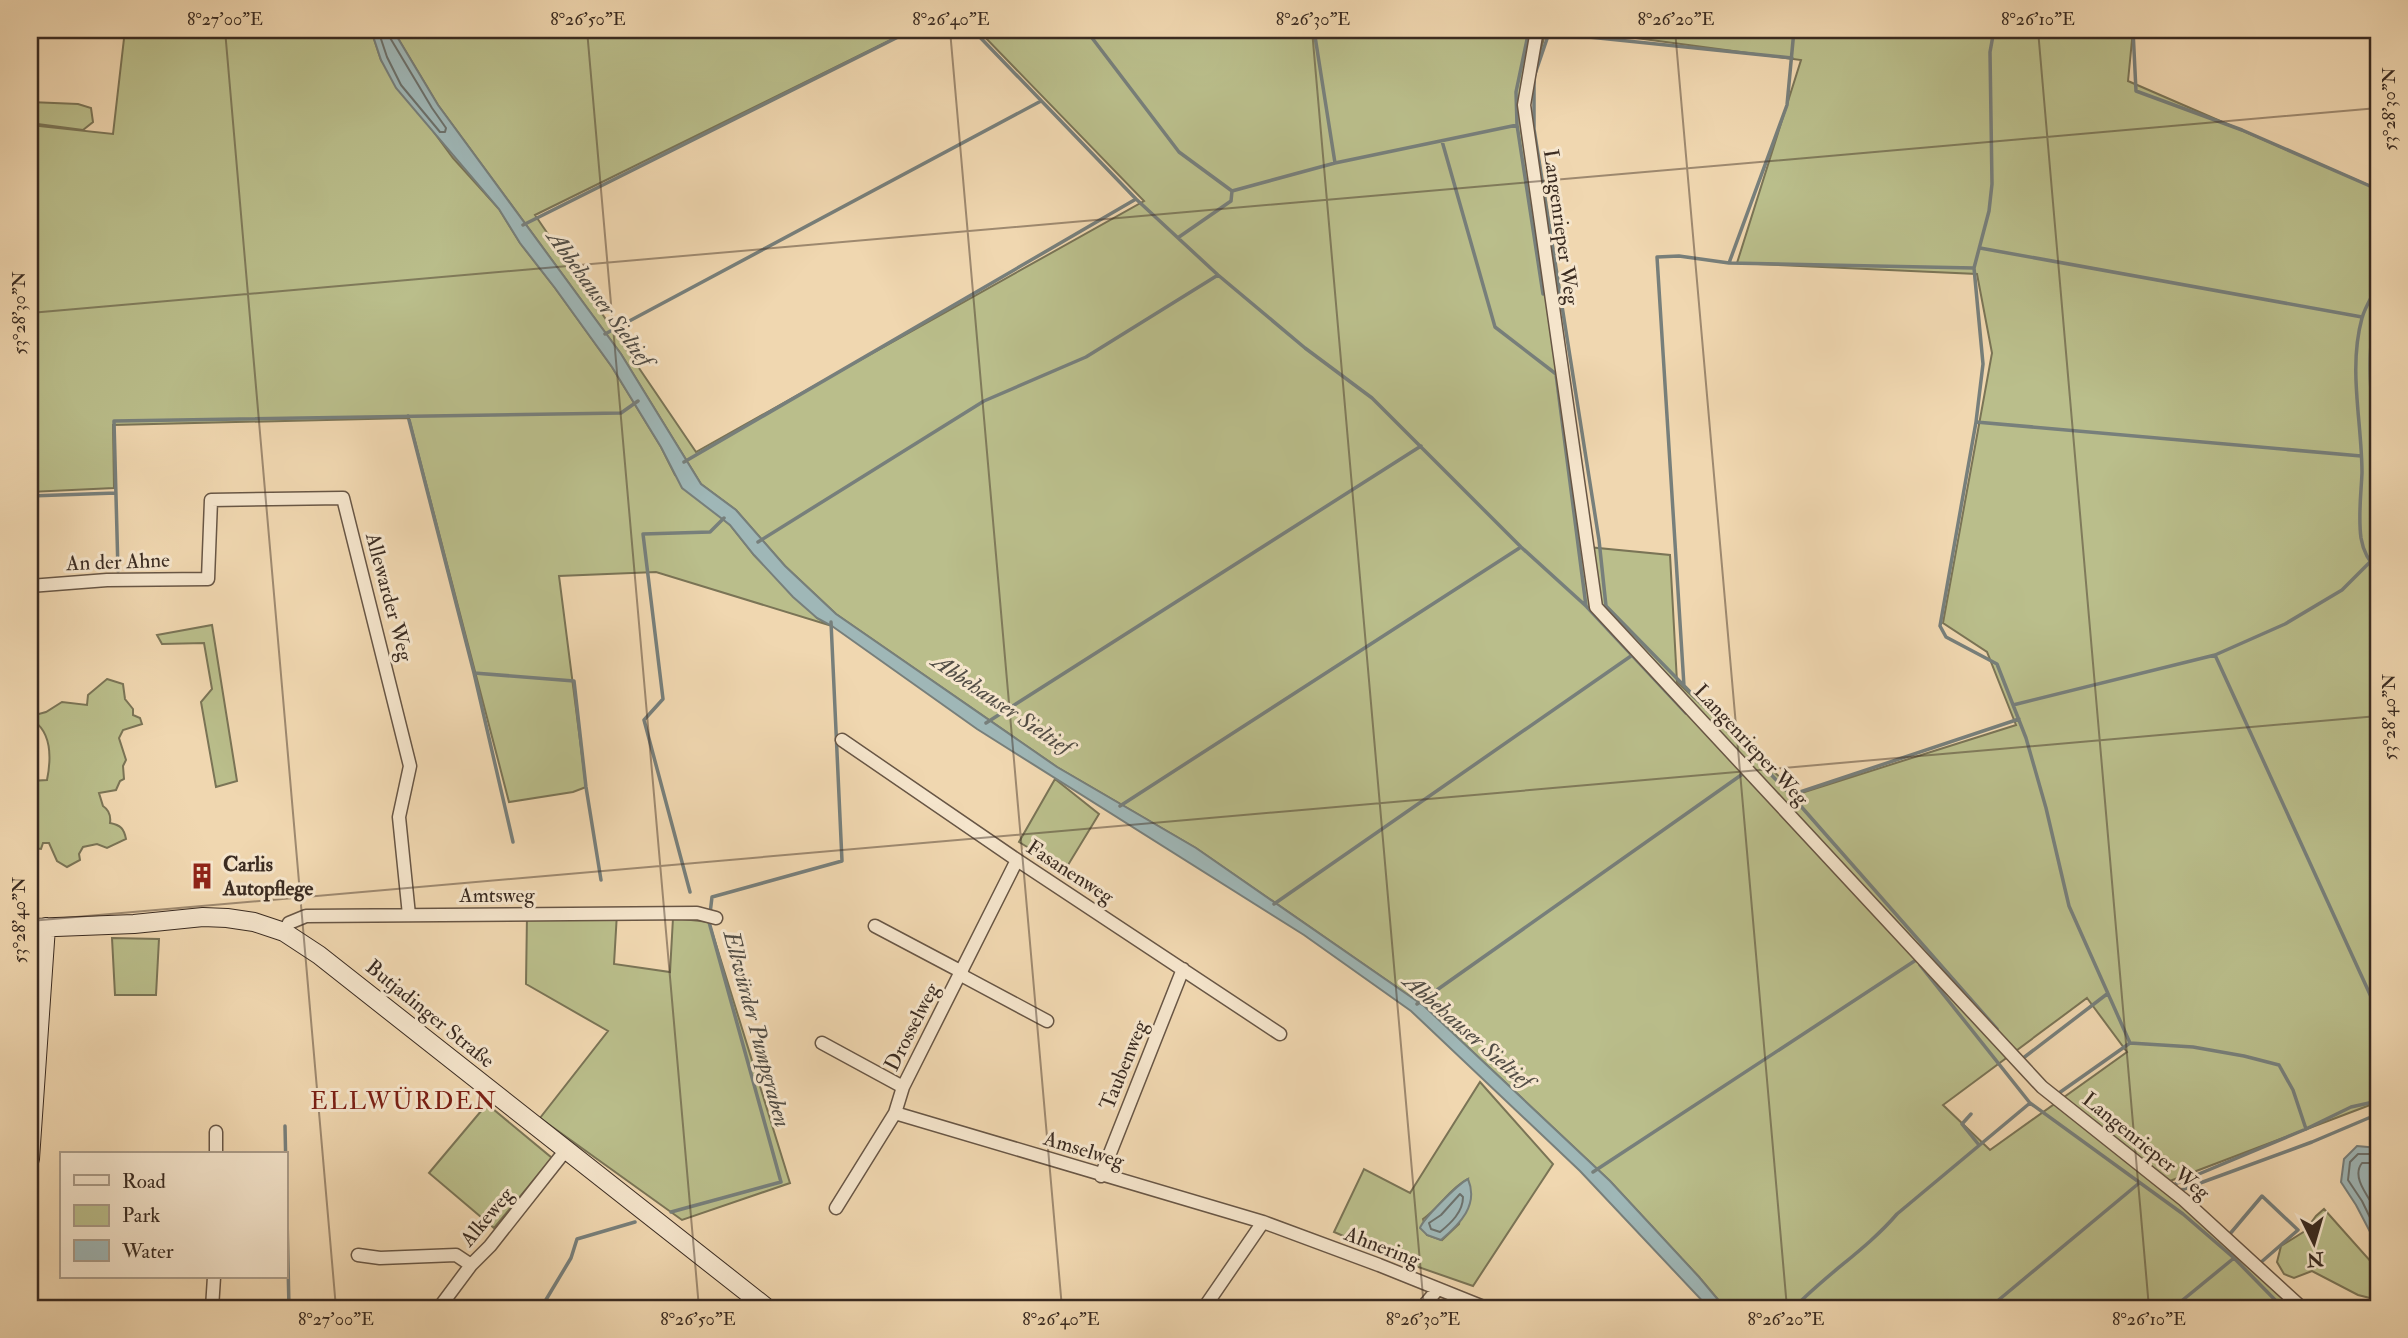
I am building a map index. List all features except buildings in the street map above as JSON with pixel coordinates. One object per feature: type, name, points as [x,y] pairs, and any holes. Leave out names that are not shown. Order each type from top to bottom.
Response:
[{"type":"main road","name":"Butjadinger Straße","points":[[38,928],[134,924],[203,917],[254,922],[284,933],[319,955],[767,1308]]},
{"type":"main road","points":[[30,1159],[38,928]]},
{"type":"street","name":"Langenrieper Weg","points":[[1538,30],[1524,104],[1596,607],[2042,1087],[2184,1199],[2302,1308]]},
{"type":"street","name":"Allewarder Weg","points":[[208,579],[211,500],[343,498],[410,766],[399,817],[409,915]]},
{"type":"street","name":"An der Ahne","points":[[30,586],[102,580],[208,579]]},
{"type":"street","name":"Fasanenweg","points":[[842,740],[1017,860],[1280,1034]]},
{"type":"street","name":"Drosselweg","points":[[836,1208],[895,1113],[903,1087],[1017,860]]},
{"type":"street","name":"Amtsweg","points":[[284,933],[289,923],[306,916],[697,913],[716,918]]},
{"type":"street","points":[[875,926],[1047,1021]]},
{"type":"street","name":"Taubenweg","points":[[1101,1176],[1183,969]]},
{"type":"street","points":[[822,1043],[903,1087]]},
{"type":"street","name":"Amselweg","points":[[895,1113],[1263,1222]]},
{"type":"street","points":[[216,1132],[216,1152]]},
{"type":"street","name":"Alkeweg","points":[[439,1308],[565,1151]]},
{"type":"street","points":[[1204,1308],[1263,1222]]},
{"type":"street","name":"Ahnering","points":[[1263,1222],[1486,1308]]},
{"type":"street","points":[[358,1255],[380,1258],[456,1255],[471,1265]]},
{"type":"street","points":[[212,1308],[214,1278]]},
{"type":"street","points":[[1422,1308],[1437,1290]]},
{"type":"green space","points":[[125,30],[371,30],[381,60],[453,158],[499,209],[520,243],[612,367],[675,475],[730,525],[754,555],[817,618],[832,626],[656,572],[559,576],[586,787],[573,792],[509,802],[409,418],[113,425],[114,488],[30,492],[30,125],[113,134]]},
{"type":"green space","points":[[393,30],[911,30],[535,215],[696,452],[1144,201],[978,30],[1546,30],[1521,129],[1588,547],[1670,555],[1677,682],[1798,794],[2016,725],[1987,652],[1943,623],[1992,353],[1977,274],[1737,263],[1801,60],[1576,30],[2133,30],[2128,81],[2375,188],[2378,204],[2378,1102],[2170,1181],[2298,1308],[1725,1308],[1610,1181],[1424,1006],[1196,848],[1057,767],[836,614],[785,566],[736,510],[701,484],[621,354],[438,105]],"holes":[[[2087,998],[2127,1052],[1990,1150],[1943,1105]]]},
{"type":"green space","points":[[30,102],[78,104],[91,108],[93,122],[83,130],[30,123]]},
{"type":"green space","points":[[212,625],[237,781],[216,787],[201,702],[212,689],[204,643],[162,644],[157,635]]},
{"type":"green space","points":[[107,679],[123,684],[125,699],[133,709],[133,715],[140,718],[142,724],[123,730],[119,738],[126,760],[123,766],[124,779],[116,790],[99,793],[103,806],[109,813],[110,823],[121,828],[126,839],[107,848],[97,844],[83,847],[79,854],[80,860],[67,867],[57,861],[49,843],[43,843],[41,849],[34,848],[31,840],[30,832],[33,827],[30,821],[30,781],[47,780],[49,764],[47,740],[40,726],[34,721],[35,715],[62,702],[87,705],[88,695]]},
{"type":"green space","points":[[1055,779],[1099,814],[1065,870],[1019,842]]},
{"type":"green space","points":[[617,913],[614,964],[670,972],[673,918],[709,922],[790,1183],[682,1220],[540,1118],[608,1031],[526,984],[527,915]]},
{"type":"green space","points":[[112,938],[159,939],[156,995],[115,995]]},
{"type":"green space","points":[[1480,1082],[1553,1164],[1473,1286],[1404,1262],[1334,1232],[1364,1169],[1410,1193]],"holes":[[[1468,1179],[1459,1224],[1442,1240],[1427,1235],[1423,1219]]]},
{"type":"green space","points":[[487,1104],[552,1158],[494,1228],[429,1173]]},
{"type":"green space","points":[[2324,1209],[2372,1263],[2378,1266],[2378,1300],[2358,1295],[2312,1271],[2294,1278],[2284,1274],[2277,1262],[2281,1246],[2305,1231]]},
{"type":"water","points":[[371,30],[393,30],[438,105],[621,354],[701,484],[736,510],[785,566],[836,614],[1057,767],[1196,848],[1424,1006],[1610,1181],[1725,1308],[1709,1308],[1580,1171],[1411,1011],[1304,935],[977,729],[817,618],[793,597],[730,525],[682,488],[661,447],[612,367],[520,243],[499,209],[396,88],[381,60]]},
{"type":"water","points":[[2357,1146],[2378,1148],[2378,1247],[2341,1182],[2344,1159]]},
{"type":"water","points":[[1468,1179],[1471,1197],[1461,1221],[1441,1240],[1427,1235],[1420,1228],[1449,1194]]},
{"type":"waterway","points":[[523,225],[912,30]]},
{"type":"waterway","points":[[973,30],[1136,199],[1218,275],[1305,348],[1372,398],[1521,547],[1586,606],[1686,713]]},
{"type":"waterway","points":[[1086,30],[1179,152],[1232,191]]},
{"type":"waterway","points":[[1314,30],[1335,163]]},
{"type":"waterway","points":[[1529,30],[1516,92],[1517,125],[1543,294]]},
{"type":"waterway","points":[[1550,30],[1534,77],[1534,129],[1599,540],[1606,606],[1791,795],[1997,1029]]},
{"type":"waterway","points":[[1729,263],[1787,105],[1794,30]]},
{"type":"waterway","points":[[1994,30],[1990,52],[1992,184],[1989,211],[1974,268],[1983,364],[1976,422],[1940,626],[1946,637],[1997,664],[2026,738],[2069,906],[2130,1043]]},
{"type":"waterway","points":[[2133,30],[2136,91],[2242,130],[2370,186],[2378,204]]},
{"type":"waterway","points":[[1550,33],[1792,58]]},
{"type":"waterway","name":"Abbehauser Sieltief","points":[[605,334],[1041,101]]},
{"type":"waterway","points":[[1179,237],[1231,201],[1232,191],[1335,163],[1517,125]]},
{"type":"waterway","points":[[1442,141],[1495,327],[1556,374],[1586,606]]},
{"type":"waterway","points":[[684,462],[1136,199]]},
{"type":"waterway","points":[[1980,248],[2362,317]]},
{"type":"waterway","points":[[1684,686],[1657,257],[1679,256],[1729,263],[1974,268]]},
{"type":"waterway","points":[[758,542],[984,401],[1086,357],[1218,275]]},
{"type":"waterway","points":[[2378,284],[2362,318],[2356,357],[2362,473],[2361,538],[2367,556],[2378,570]]},
{"type":"waterway","points":[[2378,315],[2373,329],[2370,367],[2378,469]]},
{"type":"waterway","points":[[118,571],[114,421],[621,413],[638,401]]},
{"type":"waterway","points":[[408,416],[474,673],[513,842]]},
{"type":"waterway","points":[[1976,422],[2361,456]]},
{"type":"waterway","name":"Abbehauser Sieltief","points":[[986,723],[1421,446]]},
{"type":"waterway","points":[[2378,470],[2374,513],[2378,538]]},
{"type":"waterway","points":[[30,496],[116,493]]},
{"type":"waterway","points":[[690,892],[644,720],[663,699],[643,534],[710,532],[724,518]]},
{"type":"waterway","points":[[1120,806],[1521,547]]},
{"type":"waterway","points":[[2013,705],[2215,655],[2285,624],[2342,590],[2370,562]]},
{"type":"waterway","name":"Ellwürder Pumpgraben","points":[[671,1212],[781,1182],[709,922],[712,897],[842,861],[831,622]]},
{"type":"waterway","points":[[2215,655],[2378,1012]]},
{"type":"waterway","points":[[1274,904],[1631,656]]},
{"type":"waterway","points":[[474,673],[574,681],[586,787],[601,880]]},
{"type":"waterway","points":[[1791,795],[2019,719]]},
{"type":"waterway","name":"Abbehauser Sieltief","points":[[1417,1004],[1744,773]]},
{"type":"waterway","points":[[1593,1172],[1916,960]]},
{"type":"waterway","points":[[1920,965],[2030,1103]]},
{"type":"waterway","points":[[2020,1056],[2022,1059],[2107,994]]},
{"type":"waterway","points":[[2059,1093],[2130,1043],[2193,1047],[2279,1065],[2293,1090],[2306,1129]]},
{"type":"waterway","points":[[2175,1184],[2306,1129],[2351,1107],[2378,1101]]},
{"type":"waterway","points":[[1794,1308],[1897,1214],[2030,1103],[2183,1214],[2234,1258],[2283,1308]]},
{"type":"waterway","points":[[1971,1114],[1962,1124],[1979,1145]]},
{"type":"waterway","points":[[2181,1190],[2312,1142],[2378,1114]]},
{"type":"waterway","points":[[2095,1122],[2182,1191]]},
{"type":"waterway","points":[[285,1126],[286,1152]]},
{"type":"waterway","points":[[1989,1308],[2138,1184]]},
{"type":"waterway","points":[[2229,1235],[2262,1196],[2298,1230],[2259,1264]]},
{"type":"waterway","points":[[287,1217],[289,1308]]},
{"type":"waterway","name":"Ellwürder Pumpgraben","points":[[541,1308],[571,1258],[577,1239],[635,1222]]},
{"type":"waterway","points":[[2173,1308],[2234,1258]]},
{"type":"place","name":"Carlis Autopflege","points":[[202,876]]},
{"type":"district","name":"ELLWÜRDEN","points":[[404,1101]]}]
